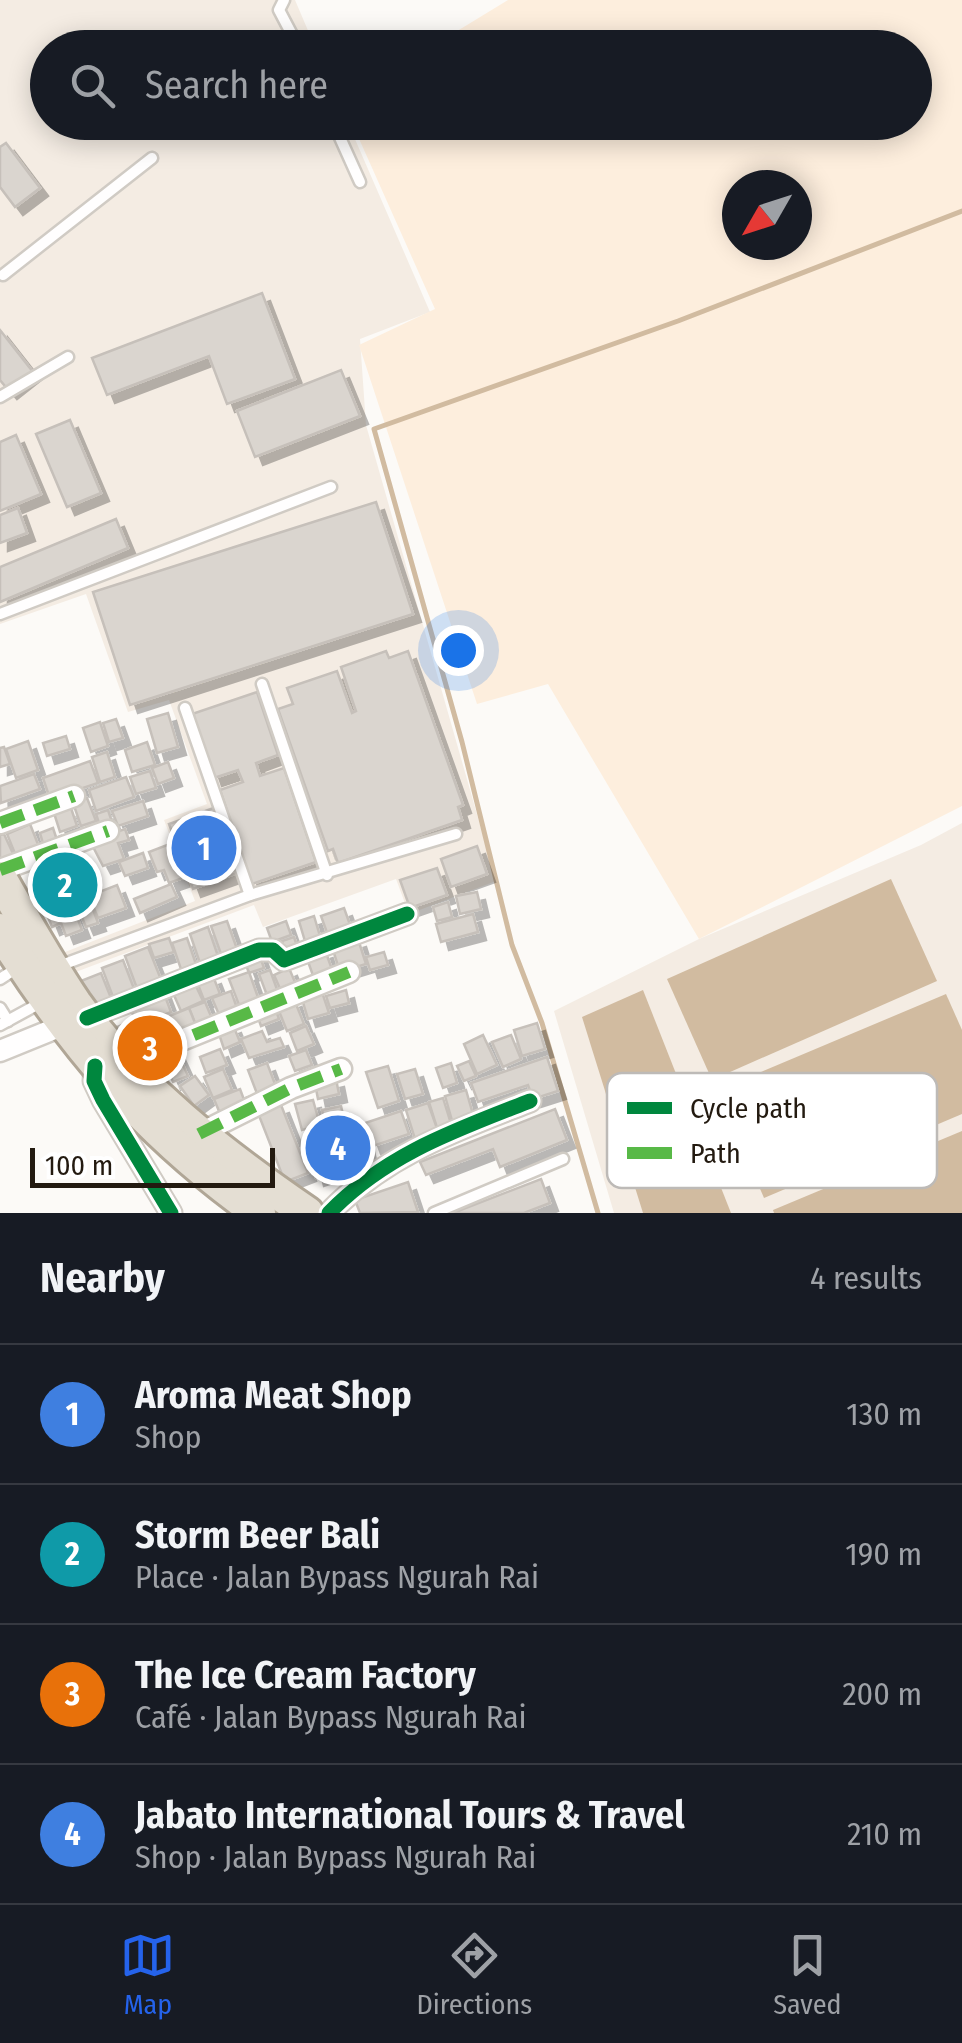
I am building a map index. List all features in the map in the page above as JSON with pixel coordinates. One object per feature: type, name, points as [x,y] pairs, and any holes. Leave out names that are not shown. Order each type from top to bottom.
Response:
[{"type":"highway","points":[[0,878],[25,971],[65,1015]]},
{"type":"highway","points":[[0,930],[25,971],[110,1065],[307,1213]]},
{"type":"highway","points":[[110,1065],[146,1124],[199,1170],[259,1213]]},
{"type":"street","points":[[0,823],[74,796]]},
{"type":"street","points":[[0,870],[108,830]]},
{"type":"street","points":[[0,1051],[65,1015],[260,950],[273,950],[284,960],[407,914]]},
{"type":"street","points":[[171,1213],[94,1081],[110,1065],[349,972]]},
{"type":"street","points":[[199,1134],[292,1088],[341,1069]]},
{"type":"street","points":[[329,1213],[352,1189],[396,1158],[530,1100]]},
{"type":"lane","points":[[284,0],[279,10],[290,30]]},
{"type":"lane","points":[[341,140],[360,182]]},
{"type":"lane","points":[[3,275],[152,158]]},
{"type":"lane","points":[[0,397],[68,357]]},
{"type":"lane","points":[[0,614],[331,487]]},
{"type":"lane","points":[[262,684],[326,875]]},
{"type":"lane","points":[[185,708],[250,895]]},
{"type":"lane","points":[[25,971],[250,895],[456,834]]},
{"type":"lane","points":[[0,1008],[4,1023],[65,1015]]},
{"type":"lane","points":[[434,1213],[563,1159]]},
{"type":"shaded area","points":[[0,0],[295,0],[308,30],[30,30],[30,140],[355,140],[430,312],[360,339],[366,425],[496,881],[409,914],[396,879],[263,927],[254,905],[73,973],[60,954],[195,901],[164,820],[207,804],[169,700],[128,712],[86,594],[0,624]]},
{"type":"shaded area","points":[[508,0],[962,0],[962,806],[699,939],[548,684],[477,704],[359,345],[435,309],[360,140],[932,140],[932,30],[459,30]]},
{"type":"shaded area","points":[[962,823],[962,1213],[614,1213],[554,1011],[699,939],[921,845]]},
{"type":"shaded area","points":[[891,879],[937,981],[728,1073],[709,1073],[667,979]]},
{"type":"shaded area","points":[[643,990],[676,1073],[607,1073],[607,1097],[582,1017]]},
{"type":"shaded area","points":[[946,994],[962,1030],[962,1114],[937,1125],[937,1073],[758,1073]]},
{"type":"shaded area","points":[[962,1131],[962,1213],[774,1213],[773,1210],[826,1188],[937,1188],[937,1141]]},
{"type":"shaded area","points":[[635,1188],[721,1188],[731,1213],[643,1213]]},
{"type":"shaded area","points":[[760,1188],[788,1188],[764,1198]]},
{"type":"building","points":[[6,143],[40,188],[15,207],[0,187],[0,147]]},
{"type":"building","points":[[262,293],[295,379],[227,404],[209,356],[107,395],[92,358]]},
{"type":"building","points":[[0,330],[33,372],[9,391],[0,380]]},
{"type":"building","points":[[341,370],[360,416],[255,457],[237,411]]},
{"type":"building","points":[[70,420],[101,493],[67,507],[36,434]]},
{"type":"building","points":[[16,435],[41,494],[0,511],[0,442]]},
{"type":"building","points":[[376,502],[413,614],[130,705],[93,592]]},
{"type":"building","points":[[18,508],[27,533],[0,543],[0,515]]},
{"type":"building","points":[[116,519],[128,548],[0,602],[0,567]]},
{"type":"building","points":[[386,651],[389,658],[408,651],[463,805],[458,807],[462,820],[338,863],[333,849],[328,851],[278,709],[293,704],[287,688],[337,671],[352,713],[356,711],[341,667]]},
{"type":"building","points":[[257,692],[278,755],[256,763],[260,776],[284,768],[316,862],[252,884],[220,790],[243,782],[238,770],[214,778],[192,714]]},
{"type":"building","points":[[168,713],[178,747],[157,753],[147,719]]},
{"type":"building","points":[[116,719],[123,738],[109,742],[103,723]]},
{"type":"building","points":[[100,722],[108,746],[91,752],[83,728]]},
{"type":"building","points":[[66,736],[70,749],[47,756],[43,743]]},
{"type":"building","points":[[28,741],[38,770],[16,778],[6,749]]},
{"type":"building","points":[[147,742],[155,765],[132,772],[125,750]]},
{"type":"building","points":[[4,747],[10,764],[0,767],[0,748]]},
{"type":"building","points":[[107,752],[115,777],[100,782],[92,757]]},
{"type":"building","points":[[90,761],[98,783],[50,799],[43,778]]},
{"type":"building","points":[[168,762],[174,778],[158,784],[152,768]]},
{"type":"building","points":[[150,771],[156,788],[136,794],[130,777]]},
{"type":"building","points":[[34,774],[40,789],[1,803],[0,786]]},
{"type":"building","points":[[126,777],[134,797],[96,811],[89,790]]},
{"type":"building","points":[[87,798],[96,821],[81,826],[73,803]]},
{"type":"building","points":[[143,801],[148,816],[118,826],[112,811]]},
{"type":"building","points":[[216,807],[240,872],[193,889],[169,824]]},
{"type":"building","points":[[71,808],[77,826],[60,832],[54,813]]},
{"type":"building","points":[[108,810],[113,825],[101,829],[96,814]]},
{"type":"building","points":[[30,824],[41,852],[18,861],[7,834]]},
{"type":"building","points":[[53,828],[59,846],[45,850],[40,833]]},
{"type":"building","points":[[125,829],[129,840],[118,843],[124,859],[103,866],[90,841]]},
{"type":"building","points":[[4,834],[15,858],[0,864],[0,835]]},
{"type":"building","points":[[167,845],[183,878],[169,883],[164,870],[157,872],[149,852]]},
{"type":"building","points":[[477,846],[487,874],[451,887],[441,859]]},
{"type":"building","points":[[75,848],[93,892],[50,909],[38,878],[48,874],[42,861]]},
{"type":"building","points":[[143,853],[148,868],[125,876],[119,862]]},
{"type":"building","points":[[437,868],[447,895],[410,908],[400,880]]},
{"type":"building","points":[[171,884],[177,897],[140,913],[134,899]]},
{"type":"building","points":[[117,885],[126,908],[98,918],[89,896]]},
{"type":"building","points":[[477,892],[481,909],[460,914],[456,896]]},
{"type":"building","points":[[88,896],[98,923],[86,927],[81,915],[77,917],[82,930],[66,936],[61,923],[52,927],[46,912]]},
{"type":"building","points":[[448,902],[452,917],[437,921],[433,907]]},
{"type":"building","points":[[344,908],[353,933],[330,941],[321,916]]},
{"type":"building","points":[[473,914],[478,932],[441,942],[436,924]]},
{"type":"building","points":[[314,916],[322,943],[307,948],[299,921]]},
{"type":"building","points":[[227,921],[237,949],[221,954],[211,926]]},
{"type":"building","points":[[286,921],[291,935],[272,942],[267,928]]},
{"type":"building","points":[[208,927],[219,959],[201,966],[190,934]]},
{"type":"building","points":[[294,937],[299,952],[286,956],[282,941]]},
{"type":"building","points":[[169,938],[174,952],[154,958],[149,944]]},
{"type":"building","points":[[187,938],[198,970],[183,975],[172,943]]},
{"type":"building","points":[[358,939],[366,964],[340,972],[332,947]]},
{"type":"building","points":[[148,947],[162,982],[138,991],[125,956]]},
{"type":"building","points":[[325,950],[334,975],[315,981],[306,956]]},
{"type":"building","points":[[384,952],[388,965],[370,970],[366,957]]},
{"type":"building","points":[[259,954],[264,968],[249,973],[244,960]]},
{"type":"building","points":[[123,960],[136,994],[115,1002],[102,968]]},
{"type":"building","points":[[289,968],[297,987],[282,993],[274,975]]},
{"type":"building","points":[[270,970],[279,995],[268,998],[259,974]]},
{"type":"building","points":[[249,972],[260,1003],[241,1010],[229,979]]},
{"type":"building","points":[[101,973],[113,1003],[93,1011],[81,981]]},
{"type":"building","points":[[213,976],[220,994],[204,1000],[197,982]]},
{"type":"building","points":[[195,984],[203,1001],[181,1011],[173,993]]},
{"type":"building","points":[[346,990],[349,1003],[330,1008],[326,996]]},
{"type":"building","points":[[163,991],[171,1012],[138,1026],[129,1006]]},
{"type":"building","points":[[231,991],[238,1011],[220,1017],[212,998]]},
{"type":"building","points":[[322,992],[329,1013],[308,1019],[302,999]]},
{"type":"building","points":[[294,999],[304,1024],[287,1031],[277,1006]]},
{"type":"building","points":[[205,1002],[213,1021],[197,1028],[189,1008]]},
{"type":"building","points":[[274,1005],[279,1019],[261,1026],[256,1012]]},
{"type":"building","points":[[189,1008],[197,1028],[176,1037],[167,1017]]},
{"type":"building","points":[[165,1017],[174,1037],[145,1049],[137,1029]]},
{"type":"building","points":[[132,1021],[136,1030],[120,1036],[117,1027]]},
{"type":"building","points":[[537,1023],[545,1049],[522,1056],[514,1030]]},
{"type":"building","points":[[233,1025],[240,1042],[224,1049],[218,1031]]},
{"type":"building","points":[[306,1026],[314,1044],[297,1051],[290,1033]]},
{"type":"building","points":[[262,1031],[267,1042],[280,1038],[284,1047],[249,1058],[241,1039]]},
{"type":"building","points":[[483,1035],[497,1065],[477,1074],[464,1044]]},
{"type":"building","points":[[511,1035],[521,1059],[503,1067],[492,1042]]},
{"type":"building","points":[[220,1049],[227,1065],[206,1073],[200,1057]]},
{"type":"building","points":[[306,1050],[312,1065],[295,1071],[289,1056]]},
{"type":"building","points":[[177,1052],[188,1076],[173,1082],[163,1058]]},
{"type":"building","points":[[547,1057],[558,1091],[533,1099],[528,1085],[478,1102],[471,1083]]},
{"type":"building","points":[[469,1061],[476,1076],[464,1081],[457,1066]]},
{"type":"building","points":[[267,1063],[278,1092],[259,1099],[248,1070]]},
{"type":"building","points":[[451,1063],[457,1083],[443,1088],[436,1068]]},
{"type":"building","points":[[388,1066],[399,1101],[378,1108],[366,1072]]},
{"type":"building","points":[[223,1069],[232,1090],[213,1098],[204,1077]]},
{"type":"building","points":[[415,1069],[423,1094],[405,1099],[397,1074]]},
{"type":"building","points":[[195,1076],[209,1095],[194,1106],[180,1086]]},
{"type":"building","points":[[336,1079],[339,1094],[318,1099],[315,1084]]},
{"type":"building","points":[[240,1089],[246,1105],[221,1116],[214,1099]]},
{"type":"building","points":[[466,1090],[474,1118],[453,1124],[445,1096]]},
{"type":"building","points":[[443,1098],[452,1127],[438,1131],[429,1102]]},
{"type":"building","points":[[313,1100],[320,1125],[302,1130],[295,1104]]},
{"type":"building","points":[[428,1103],[439,1134],[416,1142],[406,1110]]},
{"type":"building","points":[[281,1105],[308,1173],[285,1182],[258,1113]]},
{"type":"building","points":[[341,1106],[345,1123],[326,1126],[322,1110]]},
{"type":"building","points":[[555,1109],[567,1140],[500,1167],[493,1149],[426,1175],[420,1162]]},
{"type":"building","points":[[401,1111],[409,1134],[373,1146],[365,1123]]},
{"type":"building","points":[[361,1124],[370,1160],[316,1178],[306,1137]]},
{"type":"building","points":[[541,1179],[550,1203],[524,1213],[453,1213]]},
{"type":"building","points":[[408,1182],[418,1212],[360,1213],[355,1200]]},
{"type":"waterway","points":[[598,1213],[542,1023],[512,945],[462,742],[374,429],[678,321],[962,211]]},
{"type":"marked path","points":[[0,823],[74,796]]},
{"type":"marked path","points":[[0,870],[108,831]]},
{"type":"marked path","points":[[125,1063],[349,972]]},
{"type":"marked path","points":[[199,1134],[291,1088],[341,1069]]},
{"type":"cycle path","points":[[87,1018],[259,950],[273,950],[284,960],[407,914]]},
{"type":"cycle path","points":[[95,1066],[94,1081],[103,1100],[171,1213]]},
{"type":"cycle path","points":[[329,1213],[398,1159],[530,1101]]},
{"type":"place","name":"Aroma Meat Shop","points":[[204,848]]},
{"type":"place","name":"Storm Beer Bali","points":[[65,885]]},
{"type":"place","name":"The Ice Cream Factory","points":[[150,1048]]},
{"type":"place","name":"Jabato International Tours & Travel","points":[[338,1148]]}]
